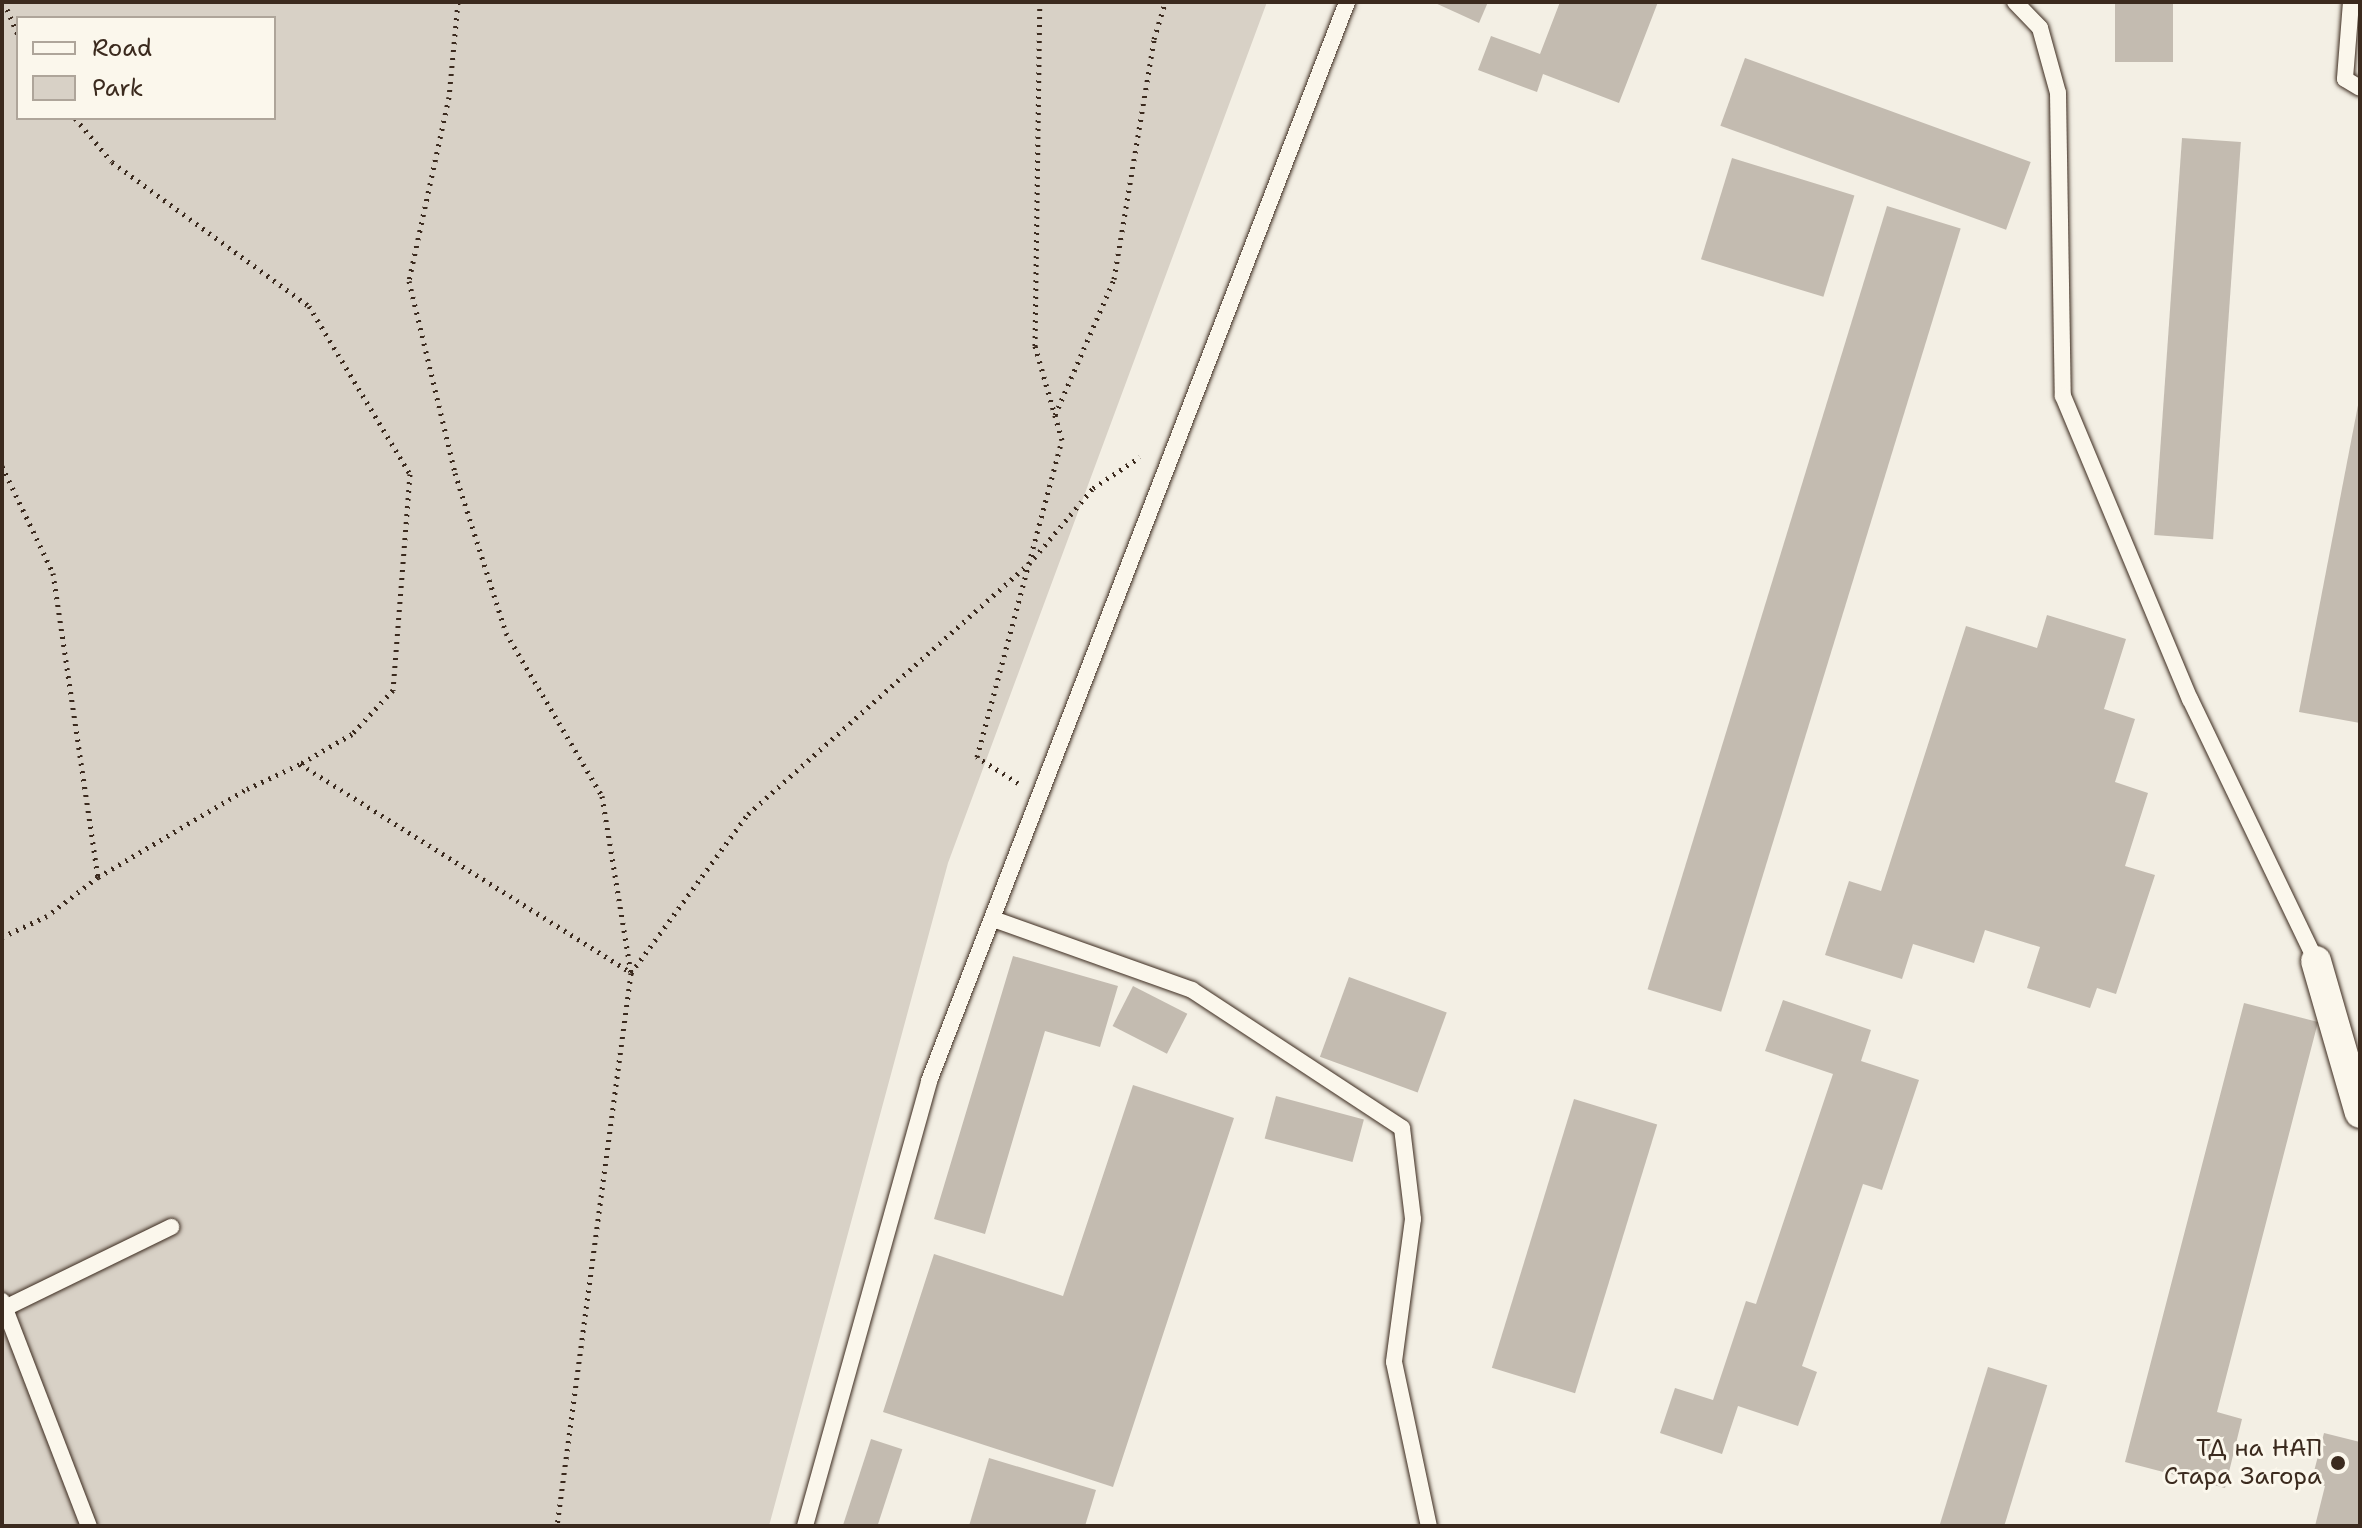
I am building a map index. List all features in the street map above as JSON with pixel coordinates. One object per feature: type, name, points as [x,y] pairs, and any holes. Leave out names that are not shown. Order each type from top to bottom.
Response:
[{"type":"street","points":[[2316,961],[2360,1113]]},
{"type":"lane","points":[[805,1526],[929,1081],[1347,2]]},
{"type":"lane","points":[[2015,2],[2040,28],[2058,93],[2063,396],[2190,699],[2316,961]]},
{"type":"lane","points":[[2351,2],[2345,79],[2360,88]]},
{"type":"lane","points":[[993,919],[1192,990],[1402,1128],[1413,1219],[1394,1362],[1429,1526]]},
{"type":"lane","points":[[89,1526],[3,1305],[171,1227]]},
{"type":"path","points":[[4,2],[16,30]]},
{"type":"path","points":[[458,2],[449,97],[409,281],[455,473],[506,633],[602,796],[631,973],[557,1526]]},
{"type":"path","points":[[1040,2],[1035,346],[1062,440],[977,757],[1041,797]]},
{"type":"path","points":[[1055,416],[1114,279],[1154,39],[1165,2]]},
{"type":"path","points":[[2,937],[47,916],[98,877],[247,789],[300,764],[352,734],[393,690],[410,474],[309,306],[112,162],[77,120]]},
{"type":"path","points":[[631,973],[748,814],[1029,564],[1093,488],[1149,451]]},
{"type":"path","points":[[2,466],[53,573],[98,877]]},
{"type":"path","points":[[300,764],[631,973]]},
{"type":"green space","points":[[2,2],[1267,2],[948,863],[769,1526],[2,1526]]},
{"type":"building","points":[[1433,2],[1488,2],[1479,23]]},
{"type":"building","points":[[1560,2],[1658,2],[1619,103],[1543,74],[1537,92],[1478,70],[1491,36],[1540,54]]},
{"type":"building","points":[[2115,2],[2173,2],[2173,62],[2115,62]]},
{"type":"building","points":[[1745,58],[2031,162],[2006,230],[1720,126]]},
{"type":"building","points":[[2182,138],[2241,142],[2213,539],[2154,535]]},
{"type":"building","points":[[1732,158],[1854,195],[1823,297],[1701,259]]},
{"type":"building","points":[[1887,206],[1961,229],[1721,1012],[1648,989]]},
{"type":"building","points":[[2360,400],[2360,723],[2299,712]]},
{"type":"building","points":[[2047,615],[2126,639],[2104,709],[2135,719],[2115,782],[2148,793],[2125,866],[2155,875],[2116,994],[2097,988],[2090,1008],[2027,988],[2040,947],[1985,930],[1974,963],[1913,944],[1902,979],[1825,955],[1849,881],[1881,891],[1966,626],[2037,648]]},
{"type":"building","points":[[1013,956],[1118,986],[1100,1047],[1045,1031],[985,1234],[934,1219]]},
{"type":"building","points":[[1349,977],[1447,1013],[1418,1092],[1320,1057]]},
{"type":"building","points":[[1133,986],[1187,1014],[1167,1054],[1113,1026]]},
{"type":"building","points":[[1783,1000],[1871,1030],[1861,1061],[1919,1080],[1882,1190],[1863,1184],[1802,1366],[1817,1372],[1798,1426],[1738,1406],[1722,1454],[1660,1433],[1675,1388],[1713,1400],[1746,1301],[1756,1304],[1833,1074],[1765,1051]]},
{"type":"building","points":[[2244,1003],[2318,1022],[2217,1412],[2242,1419],[2225,1488],[2125,1462]]},
{"type":"building","points":[[1133,1085],[1234,1118],[1113,1487],[883,1412],[934,1254],[1063,1296]]},
{"type":"building","points":[[1276,1096],[1364,1120],[1353,1162],[1265,1139]]},
{"type":"building","points":[[1574,1099],[1657,1124],[1575,1393],[1492,1368]]},
{"type":"building","points":[[1988,1367],[2047,1385],[2004,1526],[1939,1526]]},
{"type":"building","name":"ТД на НАП Стара Загора","points":[[2324,1433],[2360,1442],[2360,1526],[2315,1526],[2325,1486],[2311,1483]]},
{"type":"building","points":[[871,1439],[902,1449],[877,1526],[843,1526]]},
{"type":"building","points":[[989,1458],[1096,1490],[1085,1526],[969,1526]]},
{"type":"place","name":"ТД на НАП Стара Загора","points":[[2338,1463]]}]
